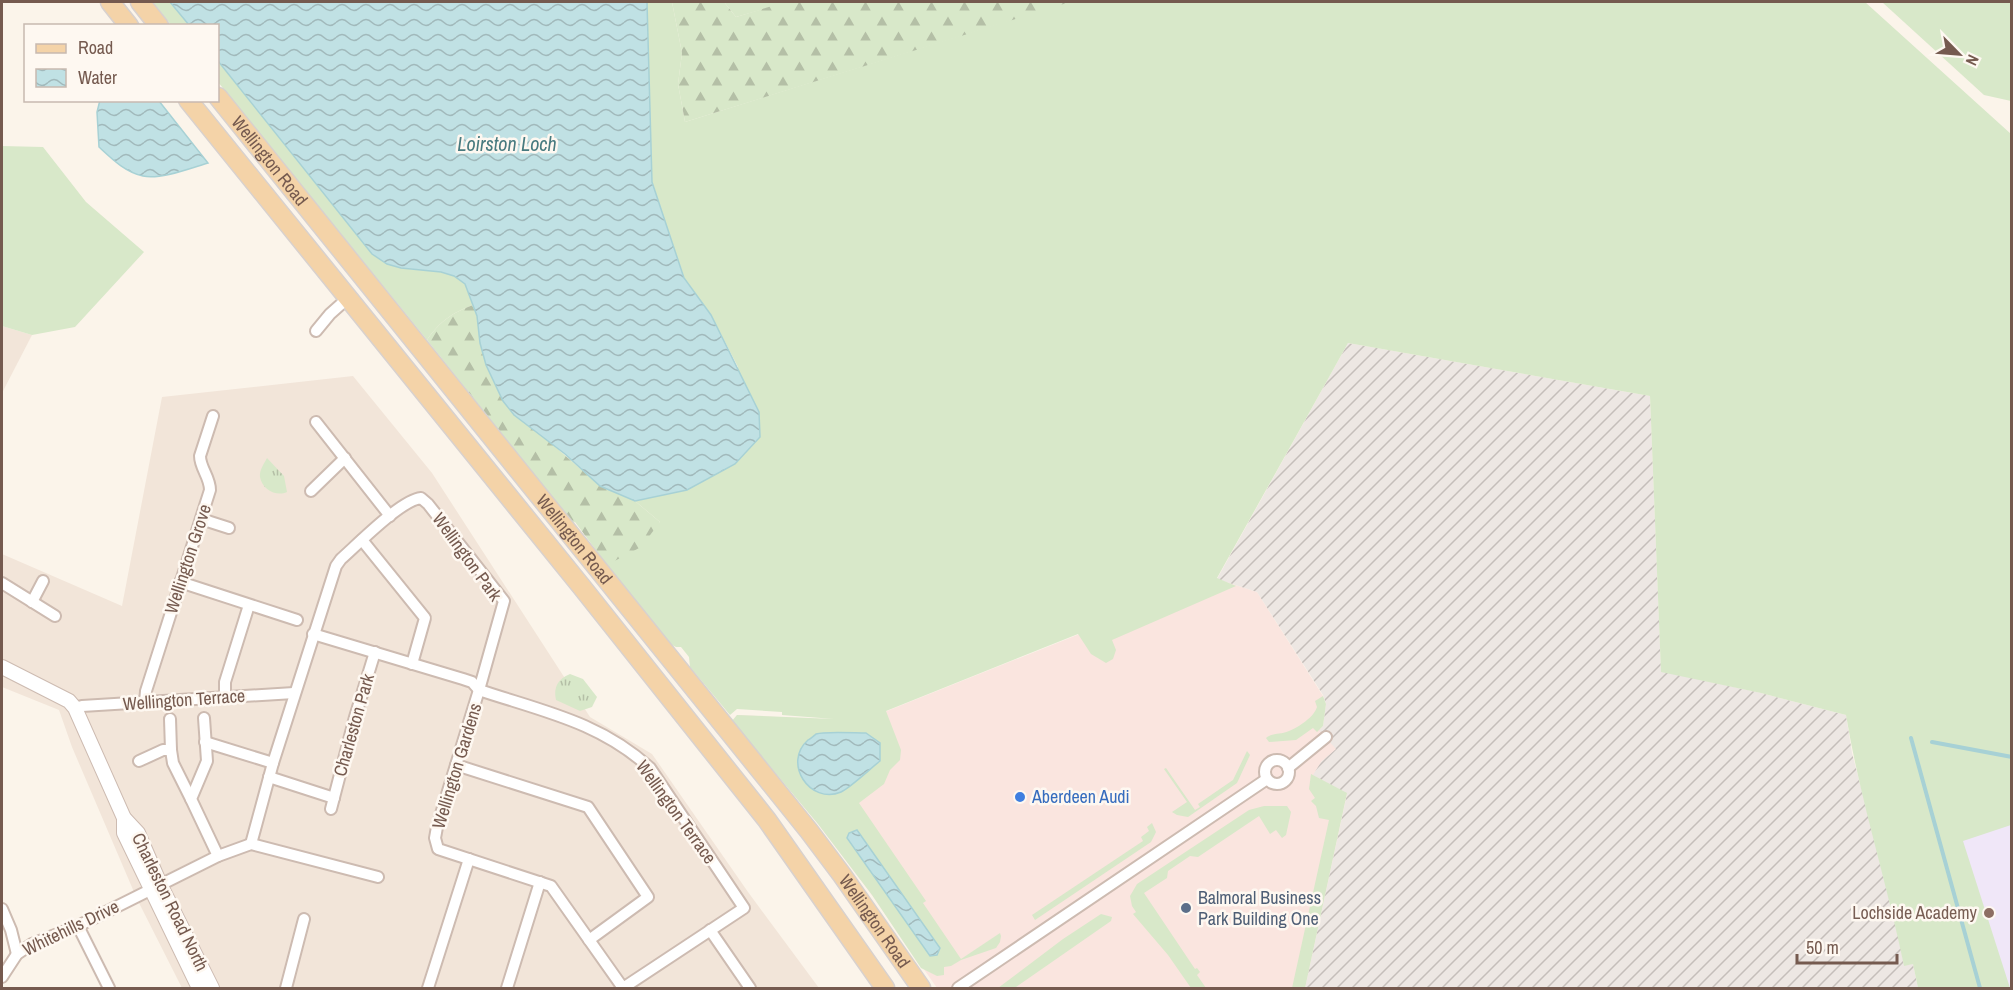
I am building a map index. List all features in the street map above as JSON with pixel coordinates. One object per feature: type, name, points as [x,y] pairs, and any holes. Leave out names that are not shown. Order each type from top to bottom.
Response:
[{"type":"main road","points":[[110,2],[127,24]]},
{"type":"main road","points":[[140,2],[157,24]]},
{"type":"main road","name":"Wellington Road","points":[[219,98],[842,874],[921,988]]},
{"type":"main road","name":"Wellington Road","points":[[190,102],[767,820],[885,988]]},
{"type":"street","points":[[316,331],[348,298]]},
{"type":"street","name":"Wellington Grove","points":[[145,704],[146,691],[210,490],[200,456],[213,416]]},
{"type":"street","points":[[316,422],[390,516]]},
{"type":"street","points":[[310,491],[345,458]]},
{"type":"street","name":"Wellington Park","points":[[313,634],[336,566],[390,516],[412,499],[421,498],[504,601],[480,690]]},
{"type":"street","points":[[201,519],[229,528]]},
{"type":"street","points":[[362,540],[425,618],[412,664]]},
{"type":"street","points":[[32,602],[43,581]]},
{"type":"street","points":[[180,582],[297,621]]},
{"type":"street","points":[[2,583],[55,616]]},
{"type":"street","points":[[225,696],[225,682],[249,605]]},
{"type":"street","points":[[251,844],[273,763],[313,634]]},
{"type":"street","name":"Wellington Terrace","points":[[313,634],[472,682],[480,690],[589,727],[631,752],[650,768],[744,908],[623,988]]},
{"type":"street","name":"Charleston Park","points":[[331,809],[375,652]]},
{"type":"street","points":[[2,667],[69,701],[75,708]]},
{"type":"street","name":"Wellington Gardens","points":[[480,690],[435,838],[438,849],[550,886],[623,988]]},
{"type":"street","name":"Wellington Terrace","points":[[75,708],[294,693]]},
{"type":"street","name":"Charleston Road North","points":[[75,708],[124,818],[138,833],[155,886],[199,988]]},
{"type":"street","points":[[191,799],[207,761],[204,718]]},
{"type":"street","points":[[170,719],[173,763],[218,856]]},
{"type":"street","points":[[1288,768],[1326,736]]},
{"type":"street","points":[[205,742],[273,763]]},
{"type":"street","points":[[139,761],[163,750],[171,750]]},
{"type":"street","points":[[1281,760],[1288,768],[1289,775],[1282,783],[1274,784],[1267,780],[1265,770],[1270,762],[1281,760]]},
{"type":"street","points":[[456,765],[588,807],[648,897],[589,940]]},
{"type":"street","name":"Charleston Park","points":[[269,777],[334,798]]},
{"type":"street","points":[[958,988],[1267,780]]},
{"type":"street","points":[[155,886],[218,856],[251,844],[378,876]]},
{"type":"street","points":[[428,988],[469,859]]},
{"type":"street","points":[[507,988],[540,882]]},
{"type":"street","name":"Charleston Road North","points":[[155,886],[212,988]]},
{"type":"street","name":"Whitehills Drive","points":[[2,978],[17,954],[32,944],[78,926],[155,886]]},
{"type":"street","points":[[2,909],[11,930],[17,954]]},
{"type":"street","points":[[286,988],[304,919]]},
{"type":"street","points":[[78,926],[110,988]]},
{"type":"street","points":[[710,930],[750,988]]},
{"type":"street","points":[[974,988],[982,974]]},
{"type":"shaded area","points":[[2,326],[32,335],[2,393]]},
{"type":"shaded area","points":[[1348,343],[1650,396],[1661,671],[1846,715],[1852,753],[1893,909],[1904,965],[1913,964],[1918,988],[1305,988],[1347,794],[1313,775],[1321,762],[1336,749],[1319,730],[1323,726],[1326,704],[1323,695],[1257,592],[1217,579]]},
{"type":"shaded area","points":[[353,376],[432,473],[590,717],[652,754],[748,892],[819,988],[182,988],[137,899],[72,747],[59,710],[2,687],[2,554],[122,606],[162,397]]},
{"type":"shaded area","points":[[1217,579],[1257,592],[1323,696],[1320,730],[1337,749],[1321,762],[1347,793],[1305,988],[937,988],[872,895],[818,824],[732,721],[737,715],[862,721]]},
{"type":"shaded area","name":"Lochside Academy","points":[[2011,818],[2011,988],[1988,988],[1947,838]]},
{"type":"green space","points":[[153,2],[170,2],[188,24],[170,24]]},
{"type":"green space","points":[[647,2],[672,2],[682,53],[678,84],[685,122],[1067,2],[1865,2],[2011,134],[2011,825],[1963,841],[2010,988],[1918,988],[1913,964],[1904,966],[1846,715],[1761,693],[1661,672],[1650,396],[1348,343],[1217,578],[1236,586],[1112,640],[1116,650],[1113,659],[1106,663],[1091,654],[1078,634],[886,711],[901,750],[900,760],[890,770],[884,784],[859,803],[926,901],[923,903],[961,959],[1000,933],[1001,936],[996,948],[944,967],[944,975],[937,976],[921,968],[872,895],[818,824],[732,721],[737,715],[834,719],[737,709],[730,715],[690,667],[689,657],[681,647],[668,643],[607,565],[660,522],[635,501],[687,490],[738,367],[711,315],[684,278],[652,182]]},
{"type":"green space","points":[[672,2],[724,2],[736,17],[785,2],[1070,2],[685,122],[678,84],[682,53]]},
{"type":"green space","points":[[724,2],[788,2],[736,17]]},
{"type":"green space","points":[[1882,2],[2011,2],[2011,101],[1984,95]]},
{"type":"green space","points":[[219,62],[372,254],[397,267],[443,272],[464,283],[473,305],[447,318],[427,340],[219,83]]},
{"type":"green space","points":[[2,146],[43,147],[86,202],[144,252],[75,327],[32,335],[2,326]]},
{"type":"green space","points":[[473,305],[486,365],[503,401],[600,486],[635,501],[660,522],[641,547],[607,565],[575,522],[573,523],[427,340],[447,318]]},
{"type":"green space","points":[[267,458],[284,476],[287,492],[275,493],[261,482],[260,472]]},
{"type":"green space","points":[[570,674],[583,679],[597,697],[592,707],[580,711],[556,700],[557,684]]},
{"type":"green space","points":[[1323,696],[1326,704],[1323,726],[1317,732],[1313,728],[1296,740],[1269,742],[1266,738],[1269,736],[1289,731],[1306,721],[1317,707],[1315,701]]},
{"type":"green space","points":[[1247,751],[1250,755],[1237,783],[1188,817],[1172,812],[1187,802],[1164,769],[1166,768],[1195,810],[1200,807],[1198,804],[1233,780]]},
{"type":"green space","points":[[1311,774],[1347,793],[1305,988],[1292,988],[1329,820],[1319,818],[1316,806],[1311,801],[1315,798],[1309,789]]},
{"type":"green space","points":[[1264,806],[1287,806],[1291,812],[1286,835],[1282,838],[1276,830],[1270,834],[1259,816],[1198,857],[1190,856],[1168,871],[1167,878],[1144,893],[1195,969],[1197,968],[1200,972],[1197,975],[1206,988],[1191,988],[1168,955],[1133,914],[1136,912],[1130,896],[1137,884],[1249,810]]},
{"type":"green space","points":[[1152,823],[1156,832],[1151,842],[1035,920],[1032,915],[1143,841],[1141,837],[1149,831],[1147,827]]},
{"type":"green space","points":[[1101,914],[1112,917],[1111,921],[1016,988],[998,988],[1063,939]]},
{"type":"water","name":"Loirston Loch","points":[[170,2],[647,2],[652,182],[684,278],[711,315],[759,412],[760,437],[735,464],[687,490],[635,501],[600,486],[565,454],[514,415],[503,401],[486,365],[480,343],[477,316],[465,284],[454,276],[441,272],[401,268],[387,264],[372,254],[219,62],[219,24],[188,24]]},
{"type":"water","points":[[100,102],[160,102],[208,163],[158,176],[136,174],[99,147],[97,112]]},
{"type":"water","points":[[866,733],[880,743],[880,761],[850,786],[841,792],[819,793],[803,780],[798,760],[801,749],[816,734]]},
{"type":"water","points":[[857,830],[940,948],[937,955],[930,956],[847,838],[849,833]]},
{"type":"waterway","points":[[1911,738],[1980,988]]},
{"type":"waterway","points":[[1932,742],[2012,757]]},
{"type":"place","name":"Aberdeen Audi","points":[[1020,797]]},
{"type":"place","name":"Balmoral Business Park Building One","points":[[1186,908]]},
{"type":"place","name":"Lochside Academy","points":[[1989,913]]}]
